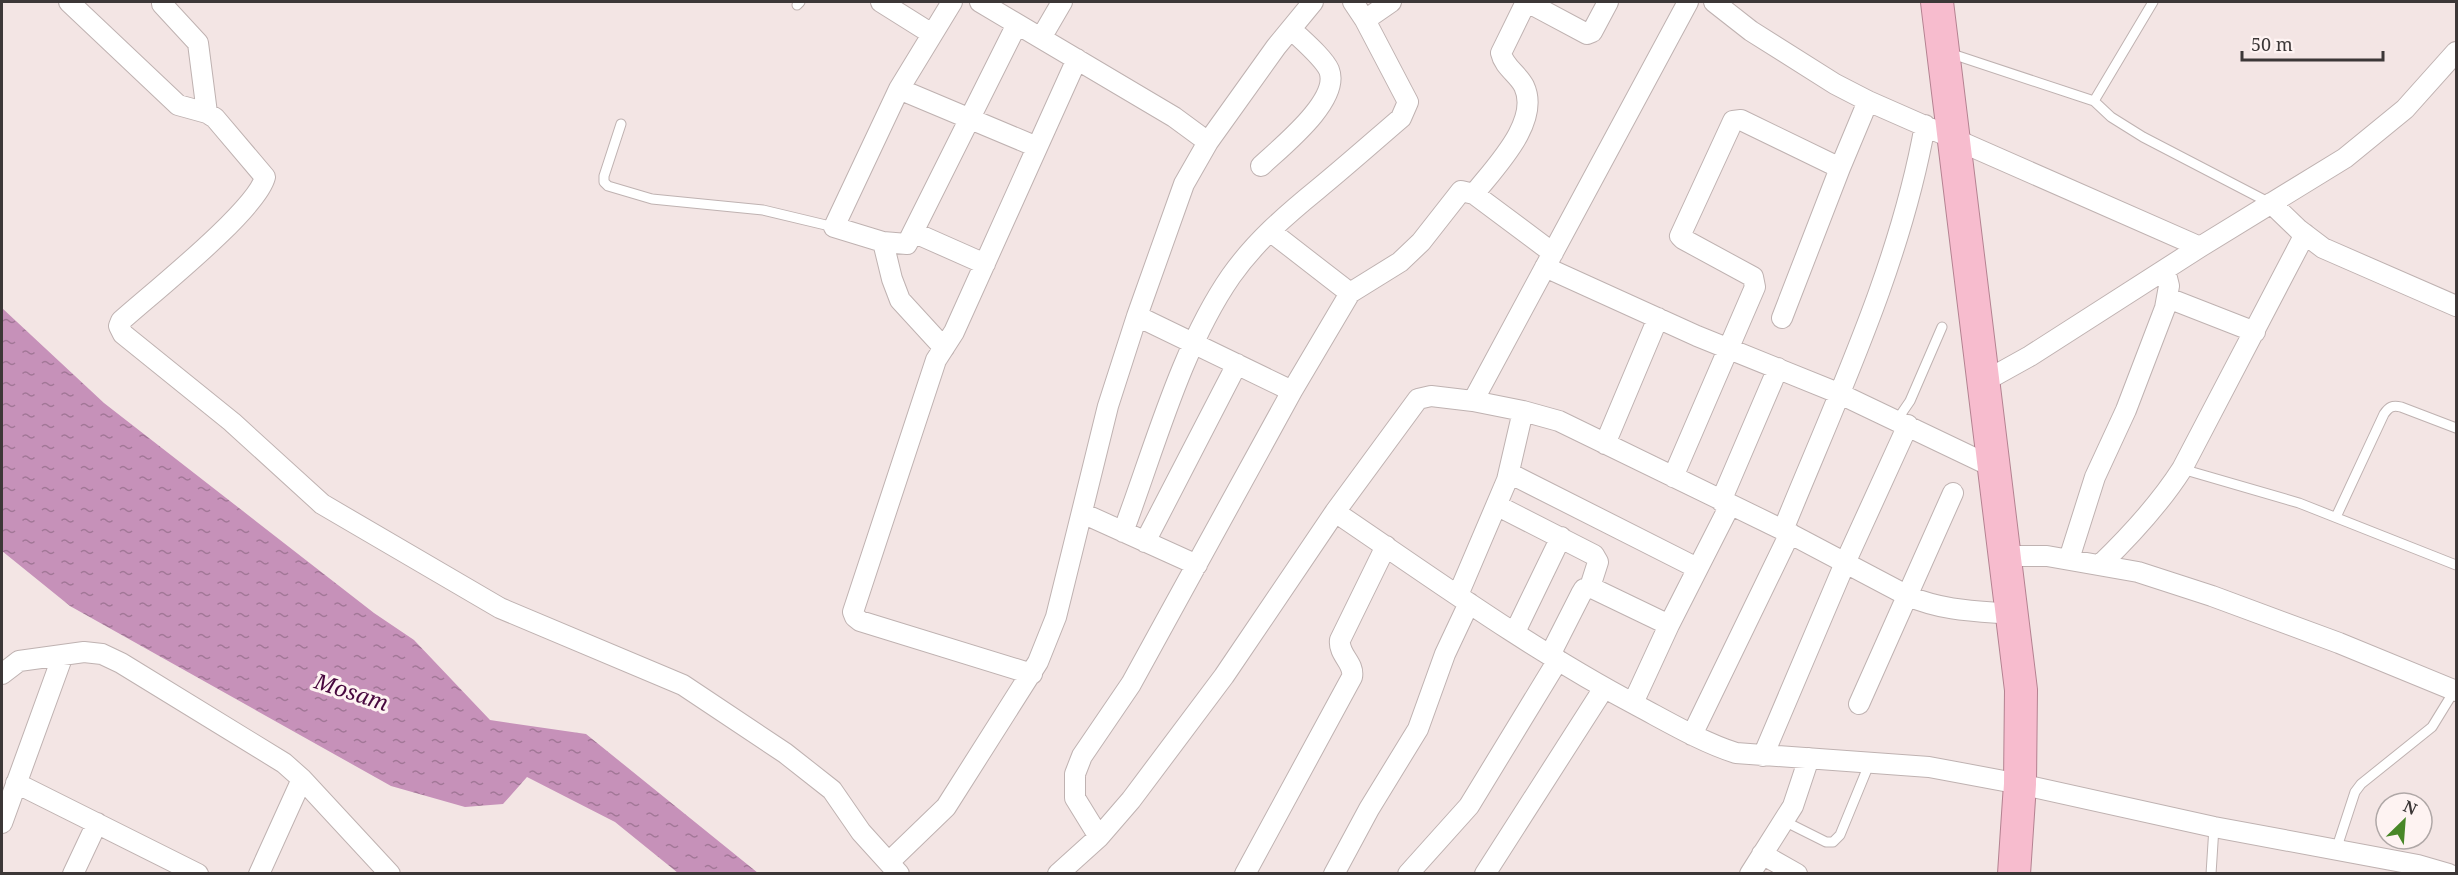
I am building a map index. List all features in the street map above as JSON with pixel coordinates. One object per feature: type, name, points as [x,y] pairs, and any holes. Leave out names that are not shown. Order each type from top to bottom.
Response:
[{"type":"highway","points":[[1937,2],[2021,690],[2020,784],[2014,873]]},
{"type":"street","points":[[69,2],[178,105],[207,113],[219,122],[266,177],[258,193],[220,233],[121,321],[119,326],[123,334],[232,422],[322,504],[500,608],[683,686],[785,753],[832,790],[861,832],[894,868],[946,807],[1032,674],[1056,617],[1108,406],[1174,207],[1208,142],[1313,2]]},
{"type":"street","points":[[881,2],[932,34]]},
{"type":"street","points":[[952,2],[899,89],[834,227],[883,242],[907,244],[915,233],[1017,24]]},
{"type":"street","points":[[980,2],[1174,117],[1208,142]]},
{"type":"street","points":[[1041,38],[1062,2]]},
{"type":"street","points":[[1123,532],[1194,344],[1231,276],[1270,231],[1401,118],[1406,110],[1408,102],[1365,20],[1353,2]]},
{"type":"street","points":[[1365,20],[1391,2]]},
{"type":"street","points":[[1474,195],[1513,143],[1528,110],[1528,96],[1523,84],[1502,60],[1501,53],[1527,2],[1587,34],[1592,32],[1608,2]]},
{"type":"street","points":[[1473,401],[1688,2]]},
{"type":"street","points":[[1714,2],[1751,31],[1835,84],[1868,101],[2200,247]]},
{"type":"street","points":[[162,4],[198,44],[207,113]]},
{"type":"street","points":[[1261,166],[1309,120],[1327,95],[1330,84],[1328,67],[1291,29]]},
{"type":"street","points":[[1985,381],[2030,356],[2200,247],[2345,158],[2405,109],[2457,52]]},
{"type":"street","points":[[1032,674],[860,621],[853,612],[928,382],[954,332],[1077,59]]},
{"type":"street","points":[[899,89],[1037,147]]},
{"type":"street","points":[[1782,318],[1868,101]]},
{"type":"street","points":[[1673,477],[1755,287],[1753,277],[1680,236],[1733,121],[1741,120],[1840,168]]},
{"type":"street","points":[[1692,735],[1786,532],[1873,308],[1906,211],[1925,125]]},
{"type":"street","points":[[1099,837],[1075,798],[1075,774],[1082,756],[1131,684],[1292,391],[1350,292],[1400,262],[1421,242],[1461,191],[1474,195],[1549,260],[1658,318],[1839,393],[1995,468]]},
{"type":"street","points":[[2271,203],[2324,248],[2457,306]]},
{"type":"street","points":[[1270,231],[1350,292]]},
{"type":"street","points":[[915,233],[985,264]]},
{"type":"street","points":[[2100,565],[2137,528],[2167,492],[2182,469],[2305,234]]},
{"type":"street","points":[[883,242],[900,300],[944,348]]},
{"type":"street","points":[[2069,559],[2095,477],[2126,410],[2168,298],[2169,286],[2165,270]]},
{"type":"street","points":[[2168,298],[2255,332]]},
{"type":"street","points":[[1137,316],[1292,391]]},
{"type":"street","points":[[1605,444],[1658,318]]},
{"type":"street","points":[[1145,542],[1237,364]]},
{"type":"street","points":[[1633,703],[1726,503],[1778,368]]},
{"type":"street","points":[[1058,873],[1099,837],[1131,800],[1224,676],[1335,512],[1418,399],[1431,396],[1473,401],[1559,421],[1786,532],[1908,596],[1941,608],[2012,614]]},
{"type":"street","points":[[1334,873],[1357,829],[1418,729],[1509,473],[1523,411]]},
{"type":"street","points":[[1763,756],[1902,423]]},
{"type":"street","points":[[1509,473],[1697,568]]},
{"type":"street","points":[[1859,705],[1953,493]]},
{"type":"street","points":[[1498,506],[1594,555],[1598,562],[1590,587]]},
{"type":"street","points":[[1335,512],[1515,633],[1605,688],[1711,745],[1736,753],[1763,756],[1929,767],[2445,873]]},
{"type":"street","points":[[1082,513],[1197,565]]},
{"type":"street","points":[[1515,633],[1562,537]]},
{"type":"street","points":[[1245,873],[1352,677],[1351,667],[1340,649],[1340,640],[1386,546]]},
{"type":"street","points":[[2005,556],[2047,556],[2138,572],[2212,596],[2339,643],[2456,690]]},
{"type":"street","points":[[1408,873],[1469,806],[1554,657],[1584,589],[1590,587],[1669,624]]},
{"type":"street","points":[[2,674],[19,661],[84,652],[102,654],[121,663],[284,763],[302,779],[390,873]]},
{"type":"street","points":[[2,823],[63,655]]},
{"type":"street","points":[[1485,873],[1605,688]]},
{"type":"street","points":[[1750,873],[1784,821],[1797,795],[1809,758]]},
{"type":"street","points":[[259,873],[302,779]]},
{"type":"street","points":[[16,783],[97,824],[163,866],[198,873]]},
{"type":"street","points":[[73,873],[97,824]]},
{"type":"street","points":[[1762,854],[1797,873]]},
{"type":"lane","points":[[2094,100],[2153,2]]},
{"type":"lane","points":[[1944,51],[2094,100],[2111,117],[2143,137],[2271,203]]},
{"type":"lane","points":[[621,124],[604,176],[604,182],[608,186],[652,199],[755,208],[834,227]]},
{"type":"lane","points":[[1902,423],[1942,327]]},
{"type":"lane","points":[[2336,517],[2389,407],[2394,405],[2401,407],[2457,428]]},
{"type":"lane","points":[[2182,469],[2253,488],[2336,517],[2457,565]]},
{"type":"lane","points":[[2336,850],[2355,792],[2361,784],[2432,727],[2456,690]]},
{"type":"lane","points":[[1784,821],[1826,842],[1833,842],[1840,835],[1870,762]]},
{"type":"lane","points":[[2211,873],[2214,827]]},
{"type":"water","name":"Mosam","points":[[2,308],[104,403],[374,613],[414,640],[490,720],[586,734],[758,873],[678,873],[615,822],[527,777],[503,804],[465,807],[391,786],[70,606],[2,551]]}]
